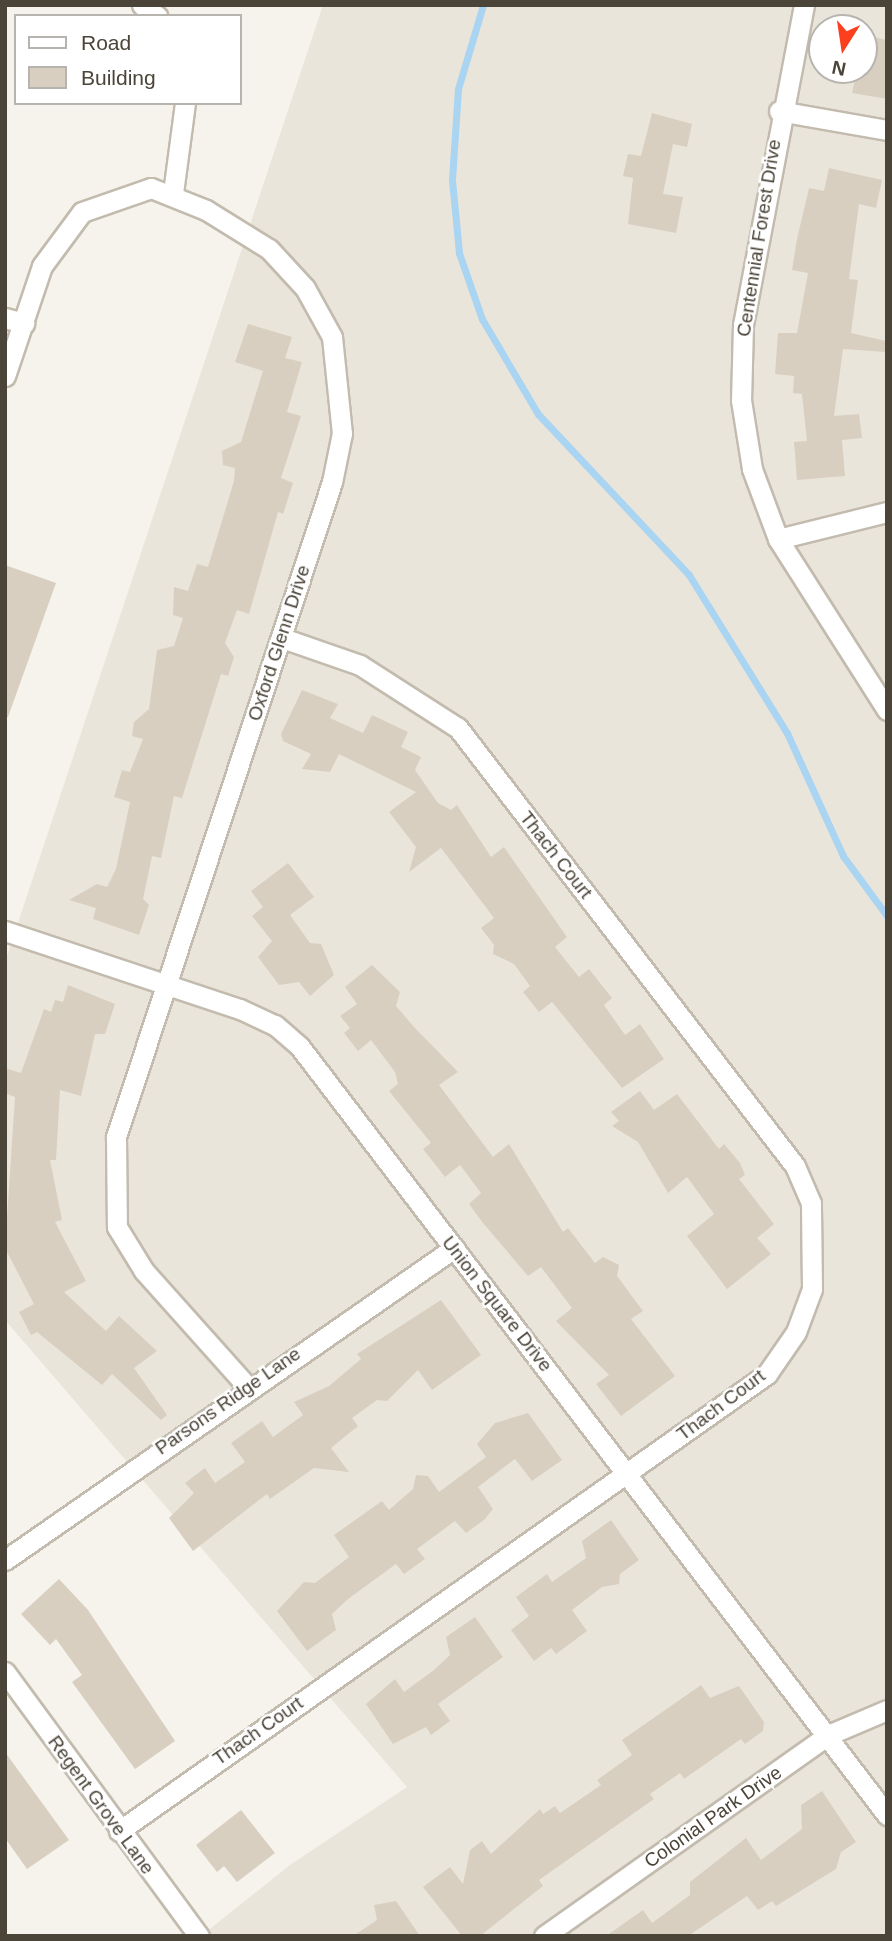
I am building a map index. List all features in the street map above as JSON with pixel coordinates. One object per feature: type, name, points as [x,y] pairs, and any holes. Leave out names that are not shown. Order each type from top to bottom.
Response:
[{"type":"street","name":"Centennial Forest Drive","points":[[793,5],[799,25]]},
{"type":"street","name":"Centennial Forest Drive","points":[[804,5],[779,111],[743,326],[741,400],[752,469],[778,539],[887,710]]},
{"type":"street","points":[[173,193],[184,105]]},
{"type":"street","points":[[779,111],[887,130]]},
{"type":"street","name":"Oxford Glenn Drive","points":[[5,376],[15,320],[42,266],[82,212],[151,188],[173,193],[269,249],[306,288],[332,337],[342,433],[282,638],[116,1137],[117,1227],[144,1271],[247,1386]]},
{"type":"street","points":[[778,539],[887,512]]},
{"type":"street","name":"Thach Court","points":[[119,1831],[767,1374],[796,1332],[812,1289],[811,1203],[795,1166],[458,728],[360,665],[282,638]]},
{"type":"street","name":"Union Square Drive","points":[[5,931],[167,985],[275,1025],[299,1047],[887,1815]]},
{"type":"street","name":"Parsons Ridge Lane","points":[[5,1560],[247,1386],[454,1248]]},
{"type":"street","name":"Regent Grove Lane","points":[[5,1672],[119,1831],[199,1936]]},
{"type":"street","name":"Colonial Park Drive","points":[[544,1936],[828,1735],[887,1710]]},
{"type":"shaded area","points":[[323,5],[887,5],[887,1936],[201,1936],[290,1865],[407,1787],[5,1320],[5,962]]},
{"type":"building","points":[[878,38],[887,40],[887,99],[852,93],[854,84],[878,84]]},
{"type":"building","points":[[652,113],[692,124],[687,147],[673,144],[663,194],[683,197],[676,233],[628,224],[633,178],[623,176],[628,154],[641,156]]},
{"type":"building","points":[[829,168],[882,180],[876,208],[859,204],[849,279],[858,280],[851,333],[886,341],[885,352],[843,349],[834,416],[859,414],[862,438],[842,440],[845,476],[797,480],[794,442],[807,441],[802,394],[793,393],[794,376],[775,374],[778,333],[797,333],[808,273],[792,270],[797,239],[809,188],[824,191]]},
{"type":"building","points":[[248,324],[292,337],[285,358],[302,362],[287,412],[301,416],[281,478],[293,483],[283,514],[278,512],[249,614],[237,610],[225,643],[234,657],[228,676],[221,674],[182,798],[174,796],[161,858],[152,856],[143,899],[149,905],[139,935],[93,919],[96,908],[69,900],[97,884],[107,887],[116,869],[130,802],[114,797],[122,770],[130,772],[143,739],[132,736],[134,722],[149,709],[157,650],[174,646],[183,618],[173,615],[174,587],[188,591],[197,564],[208,567],[234,481],[235,468],[223,465],[222,451],[241,442],[263,371],[235,362]]},
{"type":"building","points":[[5,565],[56,583],[8,717],[5,717]]},
{"type":"building","points":[[302,690],[338,704],[330,718],[363,733],[372,715],[408,732],[401,747],[421,757],[415,770],[438,803],[451,810],[457,805],[491,857],[504,847],[567,937],[555,947],[579,977],[589,969],[612,998],[604,1005],[625,1035],[640,1024],[664,1059],[622,1088],[552,1002],[539,1012],[523,992],[530,986],[514,964],[493,954],[494,945],[481,928],[494,918],[441,848],[409,872],[416,847],[389,812],[416,792],[339,754],[330,772],[302,769],[311,754],[283,741],[281,734]]},
{"type":"building","points":[[288,863],[314,897],[290,915],[310,943],[321,944],[334,975],[310,996],[299,982],[279,985],[258,957],[272,941],[252,916],[263,907],[251,891]]},
{"type":"building","points":[[372,965],[400,992],[396,1006],[458,1072],[439,1085],[493,1157],[509,1144],[563,1232],[568,1228],[595,1263],[603,1257],[619,1265],[617,1276],[643,1311],[631,1319],[675,1376],[621,1416],[596,1384],[609,1375],[556,1321],[572,1308],[541,1267],[528,1276],[483,1223],[469,1204],[481,1193],[460,1165],[445,1177],[423,1149],[431,1143],[389,1091],[398,1084],[395,1072],[371,1040],[358,1051],[344,1033],[350,1028],[340,1016],[357,1004],[345,987]]},
{"type":"building","points":[[68,985],[115,1004],[105,1034],[95,1034],[81,1096],[60,1090],[56,1160],[50,1160],[62,1220],[55,1222],[86,1281],[64,1292],[106,1331],[119,1316],[157,1351],[134,1368],[167,1415],[161,1420],[112,1374],[102,1385],[37,1332],[31,1335],[19,1312],[34,1304],[5,1248],[15,1097],[7,1094],[5,1068],[21,1073],[44,1009],[51,1012],[55,1000],[63,1002]]},
{"type":"building","points":[[640,1091],[654,1110],[677,1094],[719,1149],[724,1144],[740,1163],[745,1175],[739,1179],[774,1224],[757,1238],[771,1254],[727,1289],[687,1236],[714,1214],[687,1177],[668,1193],[638,1142],[612,1126],[619,1121],[611,1112]]},
{"type":"building","points":[[441,1300],[481,1355],[432,1390],[418,1370],[387,1401],[377,1400],[352,1418],[358,1426],[331,1448],[349,1472],[314,1468],[270,1499],[267,1494],[193,1551],[169,1518],[194,1493],[185,1483],[205,1468],[215,1483],[245,1462],[231,1443],[262,1421],[273,1437],[303,1415],[294,1402],[329,1386],[361,1359],[357,1354]]},
{"type":"building","points":[[528,1413],[562,1460],[532,1481],[515,1459],[478,1487],[493,1509],[484,1520],[466,1533],[455,1521],[417,1549],[425,1559],[404,1574],[396,1564],[348,1599],[332,1614],[336,1630],[307,1651],[277,1611],[304,1582],[315,1583],[349,1557],[334,1535],[382,1501],[389,1510],[413,1489],[416,1475],[428,1476],[439,1492],[486,1457],[477,1444],[495,1423]]},
{"type":"building","points":[[611,1520],[639,1560],[620,1574],[619,1584],[602,1587],[572,1610],[587,1631],[556,1654],[551,1648],[534,1661],[511,1630],[529,1616],[516,1597],[547,1574],[552,1582],[586,1558],[582,1541]]},
{"type":"building","points":[[59,1579],[88,1610],[175,1741],[135,1769],[72,1682],[82,1675],[56,1639],[50,1645],[21,1614]]},
{"type":"building","points":[[475,1617],[503,1657],[438,1704],[450,1721],[431,1735],[426,1727],[393,1744],[366,1704],[395,1679],[404,1692],[434,1670],[450,1655],[446,1637]]},
{"type":"building","points":[[701,1685],[710,1698],[739,1686],[764,1722],[763,1731],[745,1744],[741,1739],[684,1779],[680,1773],[650,1794],[654,1799],[539,1880],[543,1886],[480,1936],[462,1936],[423,1887],[450,1867],[463,1884],[470,1850],[482,1841],[491,1854],[540,1809],[543,1814],[555,1806],[560,1813],[601,1785],[597,1780],[632,1755],[622,1740]]},
{"type":"building","points":[[5,1752],[69,1840],[27,1869],[5,1838]]},
{"type":"building","points":[[822,1791],[856,1842],[841,1852],[836,1869],[776,1906],[772,1901],[758,1910],[747,1896],[688,1936],[606,1936],[643,1910],[652,1923],[690,1895],[690,1882],[746,1838],[761,1860],[802,1829],[801,1805]]},
{"type":"building","points":[[241,1810],[275,1853],[237,1882],[224,1866],[217,1872],[196,1845]]},
{"type":"building","points":[[396,1901],[420,1936],[353,1936],[377,1920],[374,1905]]},
{"type":"waterway","points":[[483,5],[458,89],[452,180],[459,253],[482,319],[538,414],[689,575],[787,733],[843,856],[887,916]]}]
